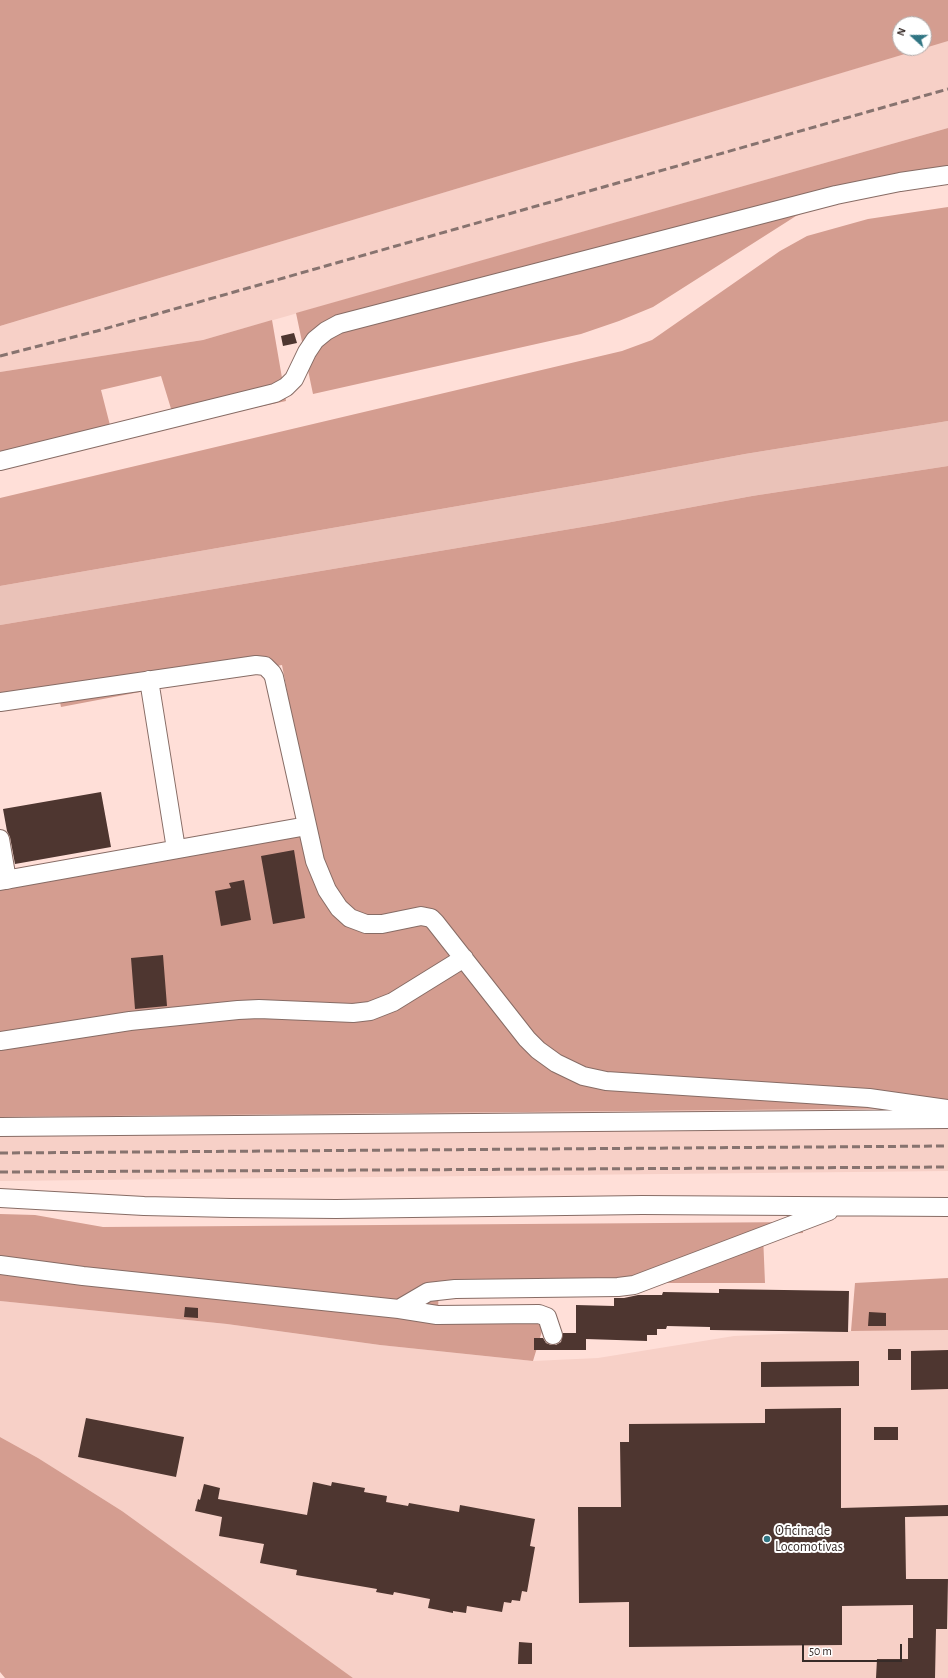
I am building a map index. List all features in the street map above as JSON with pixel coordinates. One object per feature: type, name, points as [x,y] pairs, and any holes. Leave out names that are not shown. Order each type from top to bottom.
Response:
[{"type":"street","points":[[0,461],[275,393],[286,387],[294,379],[307,352],[315,340],[338,324],[830,197],[889,184],[948,176]]},
{"type":"street","points":[[0,702],[256,665],[268,669],[274,677],[315,861],[327,890],[344,913],[358,922],[374,924],[417,916],[426,916],[435,922],[527,1039],[538,1050],[563,1067],[583,1076],[613,1082],[869,1098],[948,1109]]},
{"type":"street","points":[[149,680],[176,849]]},
{"type":"street","points":[[0,839],[3,880],[307,826]]},
{"type":"street","points":[[0,1041],[130,1021],[238,1010],[259,1009],[344,1013],[378,1009],[393,1002],[464,958]]},
{"type":"street","points":[[0,1127],[948,1120]]},
{"type":"street","points":[[0,1198],[144,1206],[336,1209],[642,1205],[948,1207]]},
{"type":"street","points":[[399,1309],[428,1292],[448,1289],[618,1287],[634,1285],[839,1207]]},
{"type":"street","points":[[0,1265],[90,1277],[399,1309],[437,1315],[539,1314],[547,1317],[553,1334]]},
{"type":"shaded area","points":[[0,0],[948,0],[948,41],[932,46],[932,16],[892,16],[892,56],[898,56],[0,326]]},
{"type":"shaded area","points":[[948,39],[948,128],[203,340],[0,372],[0,326],[895,56],[932,56],[932,45]]},
{"type":"shaded area","points":[[948,128],[948,183],[828,202],[796,216],[653,307],[581,334],[313,394],[296,313]]},
{"type":"shaded area","points":[[948,207],[948,421],[745,454],[607,480],[0,586],[0,498],[622,351],[652,340],[780,251],[807,236],[868,219]]},
{"type":"shaded area","points":[[272,320],[286,401],[176,425],[161,376],[101,390],[113,437],[0,463],[0,372],[203,340]]},
{"type":"shaded area","points":[[948,421],[948,466],[752,496],[606,523],[0,625],[0,586],[607,480],[745,454]]},
{"type":"shaded area","points":[[948,466],[948,1108],[0,1117],[0,888],[313,829],[282,665],[61,707],[58,692],[0,702],[0,625],[606,523],[752,496]]},
{"type":"shaded area","points":[[948,1108],[948,1171],[0,1181],[0,1117]]},
{"type":"shaded area","points":[[0,1214],[35,1215],[103,1227],[802,1222],[803,1233],[763,1235],[765,1283],[439,1283],[438,1311],[546,1318],[533,1361],[380,1345],[227,1324],[0,1301]]},
{"type":"shaded area","points":[[948,1278],[948,1330],[851,1331],[855,1283]]},
{"type":"shaded area","points":[[0,1301],[227,1324],[380,1345],[533,1361],[598,1358],[734,1336],[851,1331],[948,1330],[948,1678],[353,1678],[122,1511],[38,1458],[0,1437]]},
{"type":"shaded area","points":[[0,1437],[38,1458],[122,1511],[353,1678],[5,1678],[0,1672]]},
{"type":"building","points":[[294,333],[297,343],[283,346],[281,336]]},
{"type":"building","points":[[101,792],[111,847],[15,864],[3,809]]},
{"type":"building","points":[[294,850],[305,918],[273,924],[261,856]]},
{"type":"building","points":[[244,880],[251,920],[221,926],[215,891],[231,888],[229,883]]},
{"type":"building","points":[[163,955],[167,1006],[135,1009],[131,958]]},
{"type":"building","points":[[719,1289],[849,1291],[848,1332],[710,1330],[710,1327],[667,1326],[666,1329],[657,1329],[657,1335],[647,1335],[647,1341],[586,1339],[586,1350],[534,1350],[534,1338],[543,1338],[546,1343],[556,1345],[561,1342],[563,1333],[576,1333],[576,1305],[614,1306],[614,1298],[624,1298],[638,1295],[662,1295],[663,1292],[719,1293]]},
{"type":"building","points":[[185,1307],[198,1308],[198,1318],[184,1317]]},
{"type":"building","points":[[869,1312],[886,1313],[886,1326],[868,1326]]},
{"type":"building","points":[[888,1349],[901,1349],[901,1360],[888,1360]]},
{"type":"building","points":[[948,1350],[948,1389],[911,1390],[911,1351]]},
{"type":"building","points":[[859,1361],[859,1386],[761,1387],[761,1362]]},
{"type":"building","name":"Oficina de Locomotivas","points":[[841,1408],[841,1508],[948,1505],[948,1516],[905,1517],[906,1579],[948,1579],[947,1629],[936,1629],[935,1678],[876,1678],[877,1659],[908,1659],[908,1638],[913,1638],[913,1605],[842,1606],[842,1645],[629,1647],[629,1602],[579,1603],[578,1507],[621,1507],[620,1442],[629,1442],[629,1424],[765,1423],[765,1409]]},
{"type":"building","points":[[86,1418],[184,1437],[176,1477],[78,1457]]},
{"type":"building","points":[[874,1427],[898,1427],[898,1440],[874,1440]]},
{"type":"building","points":[[313,1482],[331,1486],[332,1482],[365,1488],[364,1492],[387,1496],[386,1502],[408,1506],[409,1503],[459,1512],[460,1505],[535,1519],[530,1546],[535,1547],[527,1592],[522,1591],[520,1601],[512,1600],[511,1603],[504,1602],[502,1612],[467,1606],[466,1613],[453,1611],[453,1613],[428,1608],[430,1599],[394,1592],[393,1595],[376,1592],[377,1589],[296,1575],[297,1570],[260,1563],[264,1544],[219,1536],[222,1517],[195,1511],[198,1499],[200,1500],[204,1484],[220,1488],[218,1499],[307,1515]]},
{"type":"building","points":[[519,1642],[532,1643],[532,1664],[518,1664]]},
{"type":"railway","points":[[0,356],[97,331],[948,89]]},
{"type":"railway","points":[[0,1153],[948,1146]]},
{"type":"railway","points":[[0,1172],[948,1167]]},
{"type":"place","name":"Oficina de Locomotivas","points":[[767,1539]]}]
